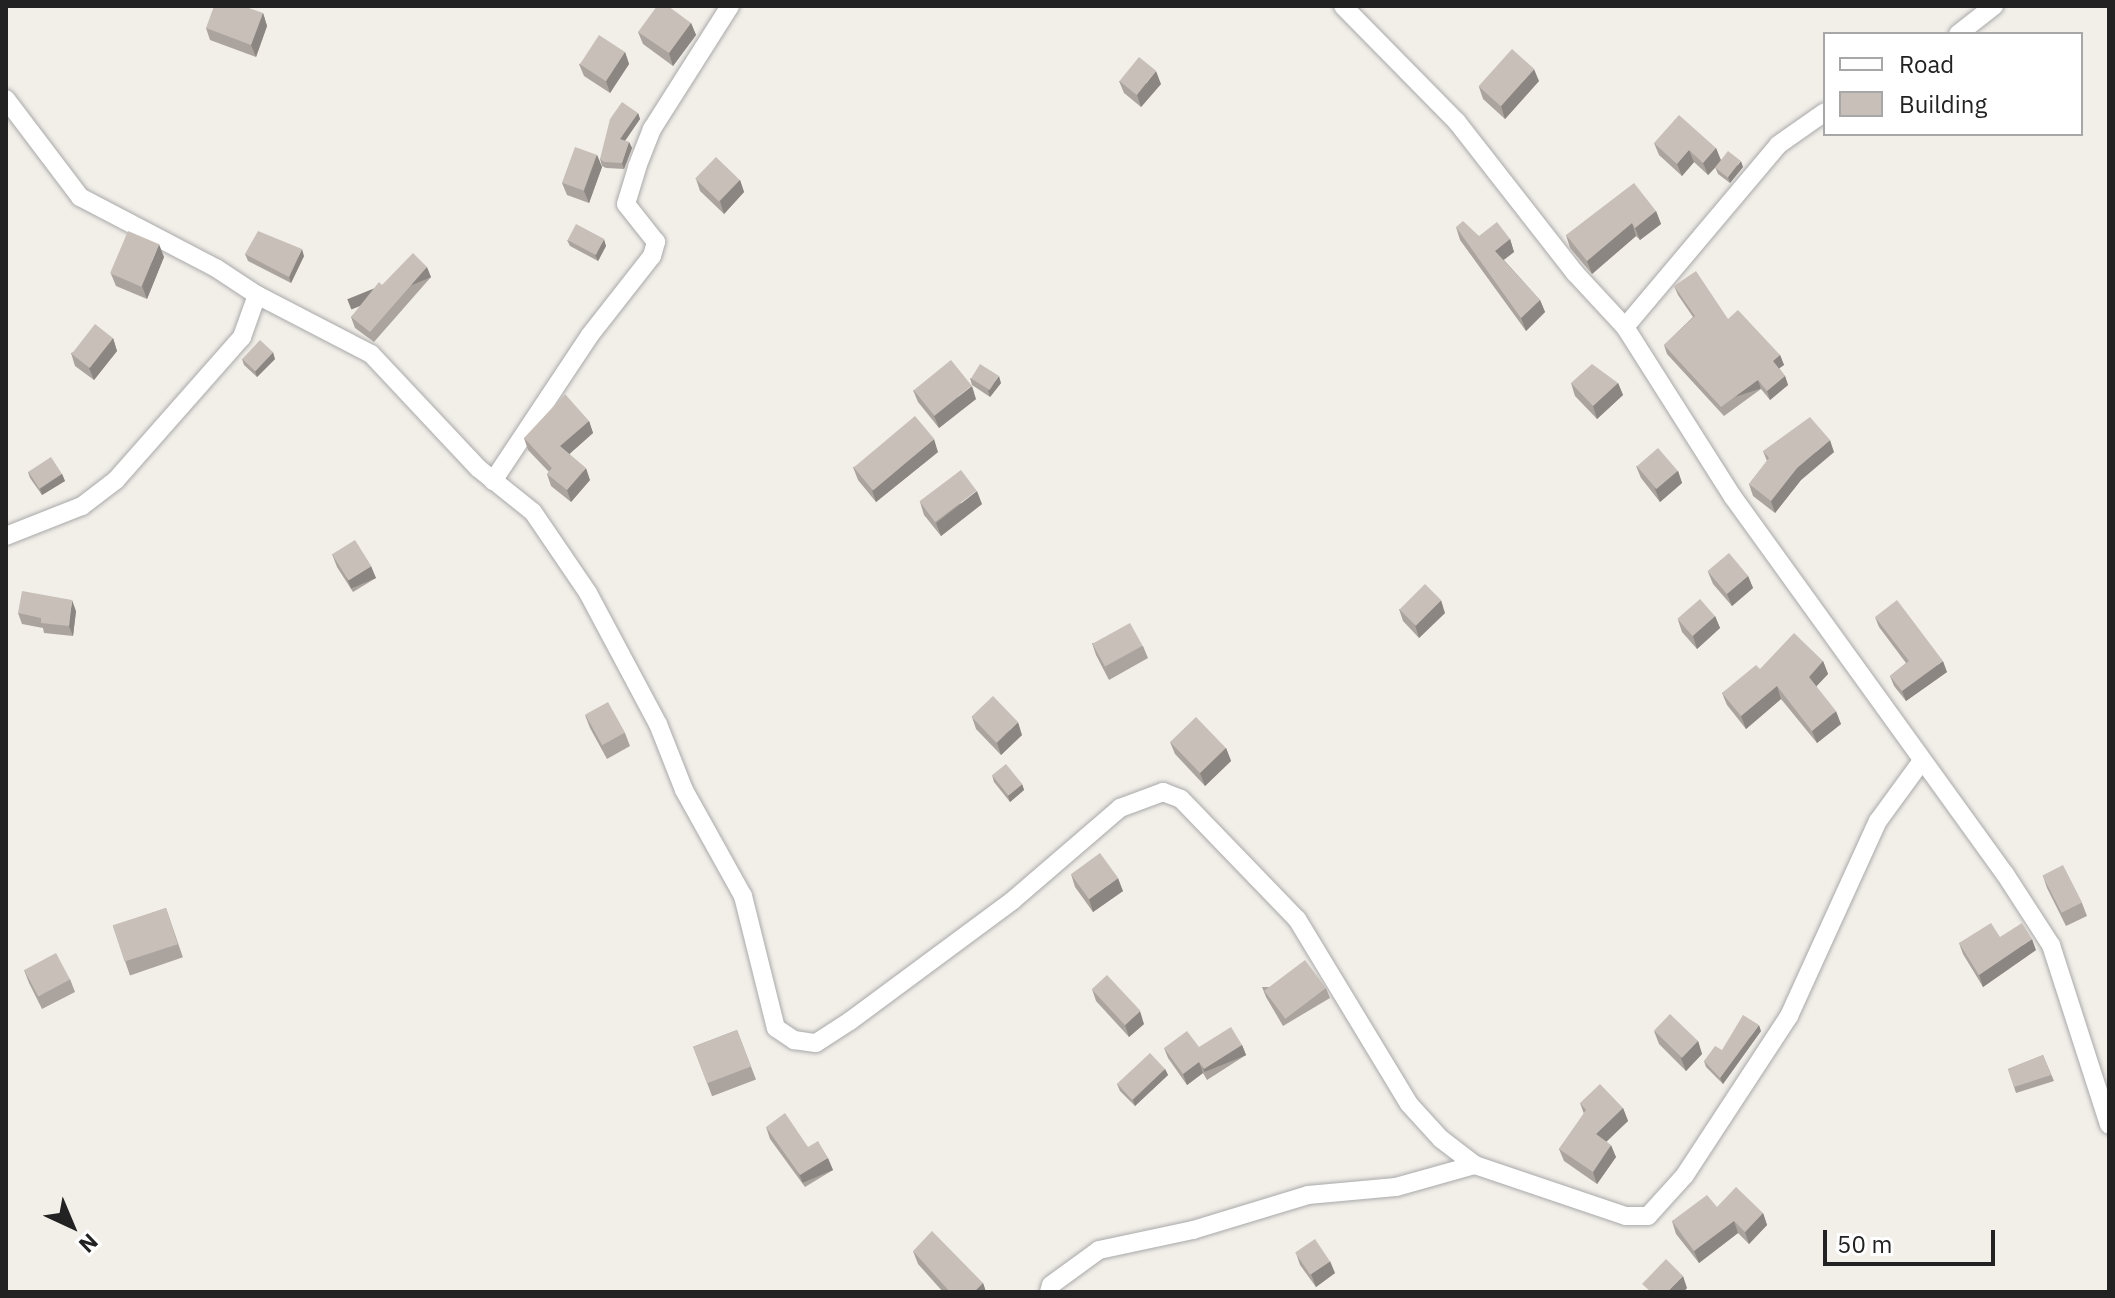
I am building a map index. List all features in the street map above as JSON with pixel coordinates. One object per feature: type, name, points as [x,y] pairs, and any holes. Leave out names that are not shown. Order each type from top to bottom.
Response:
[{"type":"street","points":[[493,481],[590,335],[652,256],[656,242],[626,204],[637,167],[652,129],[730,6]]},
{"type":"street","points":[[1343,6],[1457,122],[1575,273],[1625,327],[1733,497],[1797,581],[2051,945],[2109,1125]]},
{"type":"street","points":[[1961,32],[1994,6]]},
{"type":"street","points":[[6,99],[80,197],[192,254],[257,295],[371,354],[493,481],[533,512],[557,545],[658,724],[684,790],[743,896],[776,1028],[794,1040],[816,1043],[1012,901],[1120,808],[1163,792],[1181,799],[1297,919],[1409,1104],[1475,1165],[1626,1216],[1648,1216],[1661,1206],[1789,1016],[1878,821],[1921,762]]},
{"type":"street","points":[[1625,327],[1778,145],[1823,113]]},
{"type":"street","points":[[6,536],[82,506],[116,480],[154,443],[242,337],[257,295]]},
{"type":"street","points":[[1049,1292],[1051,1285],[1099,1250],[1193,1230],[1308,1195],[1396,1187],[1475,1165]]},
{"type":"building","points":[[214,6],[243,6],[263,13],[251,45],[206,28]]},
{"type":"building","points":[[657,6],[668,6],[691,23],[669,53],[638,32]]},
{"type":"building","points":[[599,35],[625,52],[606,81],[580,64]]},
{"type":"building","points":[[1512,49],[1534,69],[1501,106],[1479,86]]},
{"type":"building","points":[[1139,57],[1156,71],[1137,95],[1119,81]]},
{"type":"building","points":[[622,102],[638,113],[620,139],[629,142],[622,163],[604,162],[600,159],[610,119]]},
{"type":"building","points":[[1679,115],[1716,148],[1703,163],[1689,150],[1677,164],[1654,143]]},
{"type":"building","points":[[575,147],[597,155],[584,191],[562,183]]},
{"type":"building","points":[[1728,151],[1741,161],[1728,177],[1715,168]]},
{"type":"building","points":[[716,157],[740,180],[719,202],[695,179]]},
{"type":"building","points":[[1634,183],[1656,211],[1635,228],[1632,223],[1587,261],[1566,235]]},
{"type":"building","points":[[1463,221],[1479,236],[1497,222],[1510,239],[1495,251],[1540,300],[1521,318],[1456,227]]},
{"type":"building","points":[[576,224],[604,239],[596,255],[568,240]]},
{"type":"building","points":[[128,231],[159,244],[141,287],[110,273]]},
{"type":"building","points":[[258,231],[302,249],[289,277],[245,254]]},
{"type":"building","points":[[413,253],[427,267],[370,332],[351,317],[379,282],[382,285]]},
{"type":"building","points":[[1696,271],[1728,319],[1738,310],[1780,355],[1773,361],[1785,376],[1767,391],[1758,380],[1721,407],[1664,345],[1695,316],[1674,286]]},
{"type":"building","points":[[95,324],[113,338],[90,368],[72,354]]},
{"type":"building","points":[[260,340],[273,352],[255,371],[242,359]]},
{"type":"building","points":[[951,360],[972,386],[934,416],[914,390]]},
{"type":"building","points":[[980,364],[999,376],[990,390],[971,378]]},
{"type":"building","points":[[1592,364],[1618,383],[1593,406],[1571,383]]},
{"type":"building","points":[[565,394],[589,421],[560,446],[586,468],[567,490],[547,474],[552,468],[524,438]]},
{"type":"building","points":[[915,416],[934,439],[873,490],[854,467]]},
{"type":"building","points":[[1810,417],[1830,440],[1797,468],[1771,501],[1749,484],[1769,458],[1763,451]]},
{"type":"building","points":[[1658,448],[1678,471],[1657,489],[1637,466]]},
{"type":"building","points":[[51,457],[62,474],[39,488],[28,472]]},
{"type":"building","points":[[961,470],[977,491],[935,522],[919,501]]},
{"type":"building","points":[[355,540],[371,566],[349,581],[332,554]]},
{"type":"building","points":[[1729,553],[1748,576],[1727,594],[1708,571]]},
{"type":"building","points":[[1425,584],[1441,600],[1416,626],[1400,609]]},
{"type":"building","points":[[22,591],[72,600],[69,626],[41,623],[41,618],[18,613]]},
{"type":"building","points":[[1700,599],[1715,616],[1692,636],[1677,619]]},
{"type":"building","points":[[1897,600],[1943,661],[1902,691],[1890,676],[1909,661],[1875,617]]},
{"type":"building","points":[[1130,623],[1143,646],[1105,667],[1092,644]]},
{"type":"building","points":[[1794,633],[1823,661],[1809,677],[1836,711],[1812,731],[1777,686],[1741,716],[1722,693],[1756,665],[1760,669]]},
{"type":"building","points":[[993,696],[1018,722],[996,743],[971,717]]},
{"type":"building","points":[[608,702],[625,733],[602,745],[585,715]]},
{"type":"building","points":[[1196,717],[1226,748],[1200,773],[1170,742]]},
{"type":"building","points":[[1006,764],[1022,784],[1008,796],[992,775]]},
{"type":"building","points":[[1100,853],[1118,878],[1089,899],[1071,874]]},
{"type":"building","points":[[2063,865],[2082,902],[2062,913],[2043,875]]},
{"type":"building","points":[[166,908],[178,944],[124,961],[113,925]]},
{"type":"building","points":[[1991,923],[2000,937],[2022,923],[2032,939],[1979,975],[1959,943]]},
{"type":"building","points":[[56,953],[70,979],[38,996],[24,970]]},
{"type":"building","points":[[1305,960],[1326,988],[1285,1019],[1264,991]]},
{"type":"building","points":[[1107,975],[1140,1011],[1125,1025],[1092,989]]},
{"type":"building","points":[[1670,1014],[1698,1041],[1682,1058],[1654,1031]]},
{"type":"building","points":[[1743,1015],[1759,1025],[1720,1078],[1704,1061],[1715,1046],[1722,1050]]},
{"type":"building","points":[[1231,1027],[1242,1045],[1204,1069],[1199,1062],[1183,1074],[1164,1048],[1187,1031],[1199,1047]]},
{"type":"building","points":[[737,1030],[751,1066],[707,1083],[693,1047]]},
{"type":"building","points":[[1150,1053],[1165,1069],[1132,1100],[1117,1084]]},
{"type":"building","points":[[2043,1055],[2051,1075],[2014,1087],[2008,1069]]},
{"type":"building","points":[[1600,1084],[1623,1108],[1596,1134],[1611,1145],[1593,1172],[1559,1149],[1586,1110],[1580,1103]]},
{"type":"building","points":[[785,1113],[808,1147],[818,1141],[828,1158],[800,1175],[766,1127]]},
{"type":"building","points":[[1736,1187],[1763,1213],[1745,1232],[1734,1221],[1694,1251],[1672,1221],[1707,1195],[1717,1207]]},
{"type":"building","points":[[932,1231],[983,1283],[974,1292],[950,1292],[913,1251]]},
{"type":"building","points":[[1315,1239],[1330,1261],[1310,1275],[1295,1252]]},
{"type":"building","points":[[1666,1259],[1683,1276],[1667,1292],[1651,1292],[1642,1284]]}]
